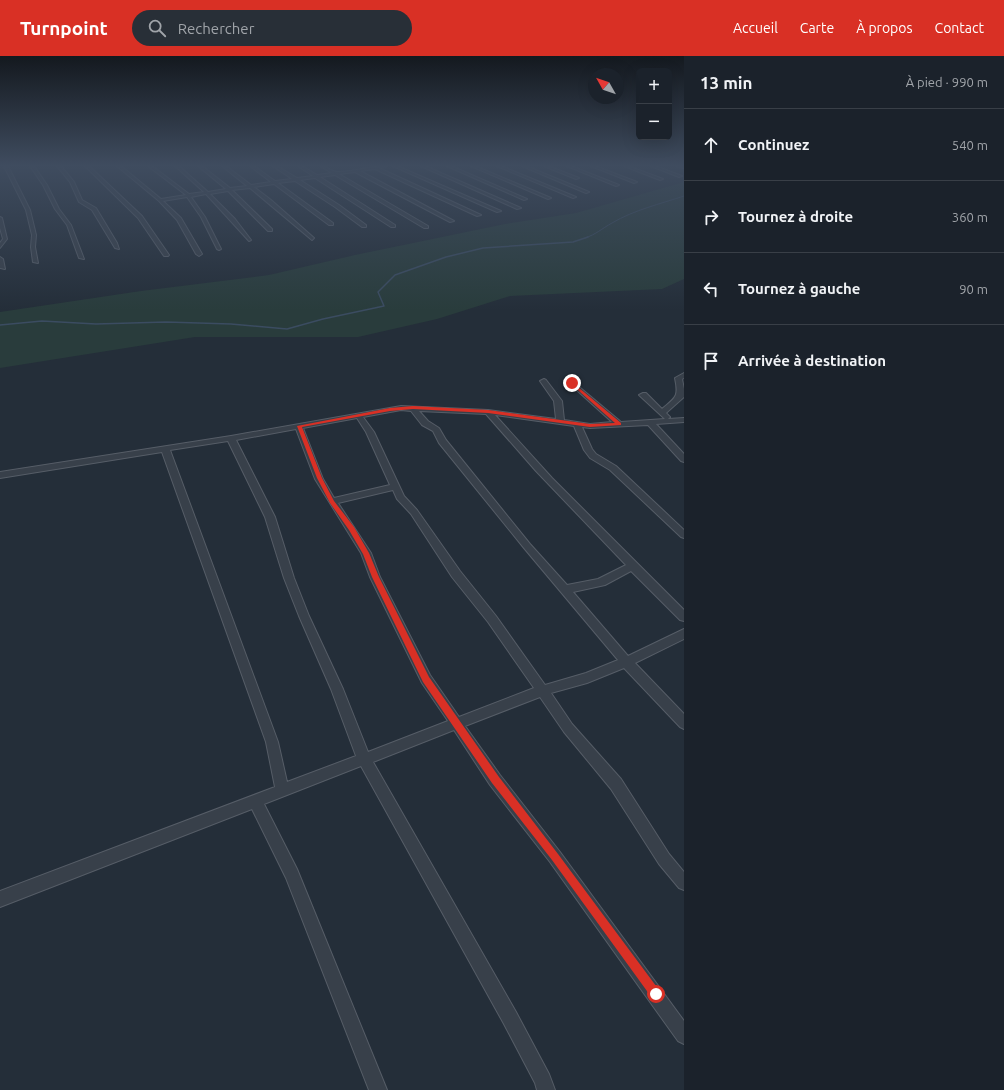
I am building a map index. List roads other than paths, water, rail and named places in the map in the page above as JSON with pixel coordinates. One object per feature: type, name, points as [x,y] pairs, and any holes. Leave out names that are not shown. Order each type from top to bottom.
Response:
[{"type":"street","points":[[29,214],[32,225],[36,262]]},
{"type":"street","points":[[61,214],[70,225],[82,258]]},
{"type":"street","points":[[97,214],[117,248]]},
{"type":"street","points":[[137,214],[166,255]]},
{"type":"street","points":[[174,214],[179,219],[198,254]]},
{"type":"street","points":[[201,214],[219,249]]},
{"type":"street","points":[[227,214],[249,240]]},
{"type":"street","points":[[255,214],[270,230]]},
{"type":"street","points":[[284,214],[312,239]]},
{"type":"street","points":[[318,214],[331,224]]},
{"type":"street","points":[[347,214],[364,226]]},
{"type":"street","points":[[375,214],[393,226]]},
{"type":"street","points":[[405,214],[426,227]]},
{"type":"street","points":[[439,214],[452,221]]},
{"type":"street","points":[[0,218],[2,240],[0,247]]},
{"type":"street","points":[[0,259],[3,268]]},
{"type":"street","points":[[662,413],[680,397],[681,391],[678,378],[684,375]]},
{"type":"street","points":[[544,381],[558,401],[560,421]]},
{"type":"street","points":[[572,383],[619,424]]},
{"type":"street","points":[[642,395],[670,421]]},
{"type":"street","points":[[413,408],[425,423],[436,430],[442,441],[469,472],[527,546],[626,662],[684,723]]},
{"type":"street","points":[[0,475],[231,438],[396,409],[413,408],[488,412],[590,426],[684,420]]},
{"type":"street","points":[[488,412],[520,449],[632,566],[684,617]]},
{"type":"street","points":[[359,416],[370,432],[400,497],[414,512],[456,574],[492,619],[568,728],[616,784],[664,859],[684,883]]},
{"type":"street","points":[[650,422],[684,459]]},
{"type":"street","points":[[577,424],[588,450],[593,456],[613,468],[684,535]]},
{"type":"street","points":[[299,426],[319,478],[366,553],[376,577],[426,679],[496,780],[560,863],[684,1035]]},
{"type":"street","points":[[231,438],[270,517],[289,578],[304,616],[337,689],[364,759],[510,1018],[543,1080],[546,1090]]},
{"type":"street","points":[[165,449],[272,742],[282,790]]},
{"type":"street","points":[[332,501],[395,488]]},
{"type":"street","points":[[565,589],[601,582],[632,566]]},
{"type":"street","points":[[0,899],[160,836],[541,691],[587,678],[626,662],[684,634]]},
{"type":"street","points":[[255,801],[292,874],[378,1090]]},
{"type":"waterway","points":[[585,238],[593,235],[628,214]]},
{"type":"waterway","points":[[0,325],[42,321],[96,324],[166,322],[231,324],[287,329],[323,319],[384,306],[378,292],[395,275],[446,257],[483,248],[573,242],[585,238]]}]
